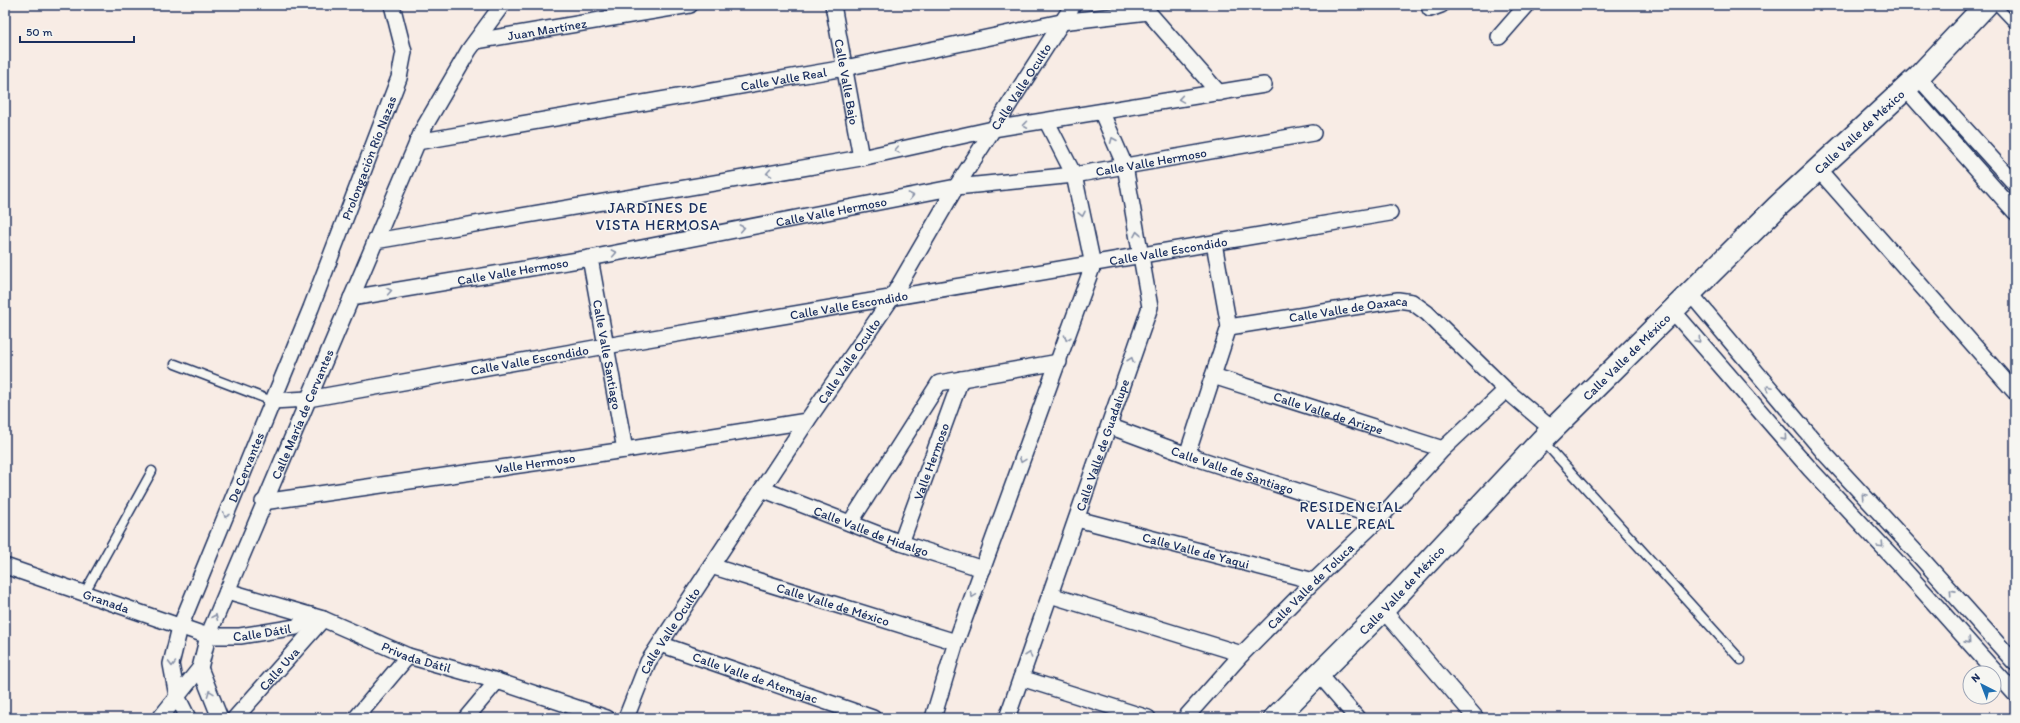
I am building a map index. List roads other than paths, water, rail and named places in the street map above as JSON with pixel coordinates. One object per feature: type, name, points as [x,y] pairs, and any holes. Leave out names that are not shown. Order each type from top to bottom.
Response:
[{"type":"street","name":"Prolongación Río Nazas","points":[[311,308],[399,78],[404,52],[392,5]]},
{"type":"street","name":"Calle María de Cervantes","points":[[160,718],[200,668],[208,636],[263,502],[420,136],[476,41],[502,5]]},
{"type":"street","name":"Juan Martínez","points":[[476,41],[690,5]]},
{"type":"street","name":"Calle Valle Bajo","points":[[833,5],[861,158]]},
{"type":"street","name":"Calle Valle Oculto","points":[[626,718],[648,662],[807,421],[891,299],[956,187],[1073,5]]},
{"type":"street","points":[[1499,37],[1527,5]]},
{"type":"street","name":"Calle Valle de México","points":[[1275,718],[1383,610],[1548,435],[1818,168],[1912,83],[1986,5]]},
{"type":"street","name":"Calle Valle Real","points":[[420,136],[845,68],[1061,22],[1145,9]]},
{"type":"street","points":[[1145,9],[1219,93]]},
{"type":"street","points":[[1912,83],[2015,184]]},
{"type":"street","points":[[1912,83],[2015,212]]},
{"type":"street","points":[[375,241],[861,158],[993,130],[1264,85]]},
{"type":"street","name":"Calle Valle de Guadalupe","points":[[1007,718],[1150,307],[1125,166],[1102,112]]},
{"type":"street","points":[[933,718],[956,642],[1093,265],[1074,176],[1047,122]]},
{"type":"street","name":"Calle Valle Hermoso","points":[[351,298],[590,258],[956,187],[1074,176],[1313,133]]},
{"type":"street","points":[[1818,168],[2015,392]]},
{"type":"street","name":"Calle Valle Escondido","points":[[272,401],[308,399],[606,346],[1093,265],[1390,213]]},
{"type":"street","points":[[1187,455],[1229,327],[1214,243]]},
{"type":"street","name":"Calle Valle Santiago","points":[[590,258],[625,450]]},
{"type":"street","points":[[1690,293],[1826,455],[2015,663]]},
{"type":"street","name":"Calle Valle de Oaxaca","points":[[1229,327],[1398,300],[1412,302],[1427,313],[1506,390],[1548,435]]},
{"type":"street","name":"De Cervantes","points":[[188,718],[177,696],[171,664],[180,627],[311,308]]},
{"type":"street","points":[[1673,311],[1810,469],[2015,694]]},
{"type":"street","points":[[850,523],[939,383],[1058,362]]},
{"type":"street","name":"Calle Valle de Arizpe","points":[[1213,376],[1443,450]]},
{"type":"street","name":"Valle Hermoso","points":[[901,543],[961,379]]},
{"type":"street","name":"Calle Valle de Toluca","points":[[1185,718],[1242,654],[1314,581],[1380,518],[1443,450],[1506,390]]},
{"type":"street","name":"Valle Hermoso","points":[[263,502],[625,450],[807,421]]},
{"type":"street","name":"Calle Valle de Santiago","points":[[1108,426],[1187,455],[1380,518]]},
{"type":"street","name":"Calle Valle de Hidalgo","points":[[762,489],[901,543],[983,569]]},
{"type":"street","points":[[1868,531],[1884,518]]},
{"type":"street","name":"Calle Valle de Yaqui","points":[[1077,519],[1314,581]]},
{"type":"street","name":"Granada","points":[[5,566],[85,592],[208,636]]},
{"type":"street","name":"Calle Valle de México","points":[[711,566],[956,642]]},
{"type":"street","name":"Privada Dátil","points":[[227,591],[317,617],[408,656],[497,681],[607,718]]},
{"type":"street","points":[[1050,595],[1242,654]]},
{"type":"street","points":[[1383,610],[1476,718]]},
{"type":"street","name":"Calle Dátil","points":[[208,636],[240,636],[296,626],[317,617]]},
{"type":"street","name":"Calle Uva","points":[[235,718],[317,617]]},
{"type":"street","name":"Calle Valle de Atemajac","points":[[660,644],[873,718]]},
{"type":"street","points":[[356,718],[408,656]]},
{"type":"street","points":[[200,668],[220,718]]},
{"type":"street","points":[[1319,674],[1357,718]]},
{"type":"street","points":[[1021,678],[1148,718]]},
{"type":"street","points":[[466,718],[497,681]]},
{"type":"lane","points":[[1996,5],[2015,25]]},
{"type":"lane","points":[[175,364],[272,401]]},
{"type":"lane","points":[[1548,435],[1741,660]]},
{"type":"lane","points":[[85,592],[152,471]]},
{"type":"district","name":"JARDINES DE VISTA HERMOSA","points":[[658,216]]},
{"type":"district","name":"RESIDENCIAL VALLE REAL","points":[[1351,516]]}]
